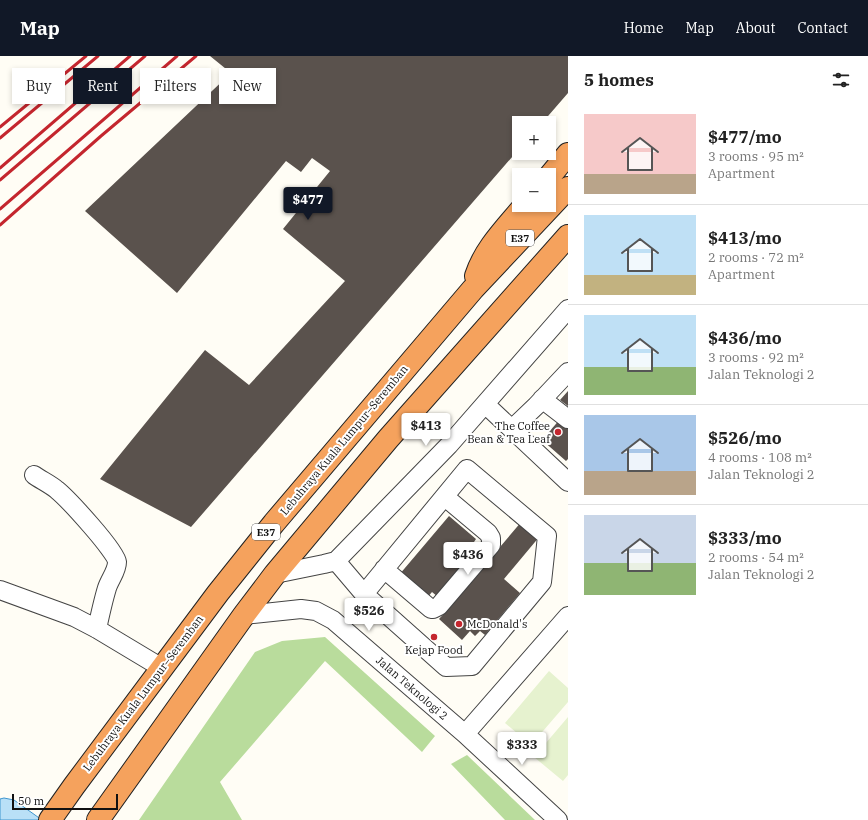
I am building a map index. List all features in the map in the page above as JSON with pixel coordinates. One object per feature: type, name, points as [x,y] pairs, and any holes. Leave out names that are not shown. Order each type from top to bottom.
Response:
[{"type":"highway","points":[[556,169],[568,154]]},
{"type":"highway","name":"Lebuhraya Kuala Lumpur–Seremban","points":[[50,820],[218,593],[274,523],[473,289],[568,188]]},
{"type":"highway","points":[[473,289],[479,269],[490,247],[519,212]]},
{"type":"highway","points":[[102,814],[275,574],[388,439],[568,236]]},
{"type":"street","points":[[275,574],[336,561],[449,445],[568,310]]},
{"type":"street","points":[[512,429],[568,372]]},
{"type":"street","points":[[542,399],[568,419]]},
{"type":"street","points":[[486,404],[568,482]]},
{"type":"street","points":[[336,561],[364,594],[446,667],[472,666],[542,582],[547,536],[468,469],[449,445]]},
{"type":"street","points":[[364,594],[468,469]]},
{"type":"street","points":[[34,475],[56,489],[77,510],[112,551],[116,560],[116,569],[108,586],[97,629]]},
{"type":"street","points":[[384,569],[431,609],[439,606],[490,545],[492,538],[445,497]]},
{"type":"street","points":[[0,590],[74,617],[162,668]]},
{"type":"street","name":"Jalan Teknologi 2","points":[[244,615],[301,608],[316,611],[333,620],[465,734],[558,820]]},
{"type":"street","points":[[465,734],[568,616]]},
{"type":"green space","points":[[325,637],[435,736],[422,752],[325,661],[220,782],[242,820],[139,820],[255,652],[282,641]]},
{"type":"green space","points":[[549,671],[568,688],[568,702],[531,745],[505,723]]},
{"type":"green space","points":[[568,717],[568,775],[563,781],[534,757]]},
{"type":"green space","points":[[467,755],[535,820],[505,820],[451,764]]},
{"type":"water","points":[[4,798],[14,800],[42,820],[0,820],[0,799]]},
{"type":"building","points":[[210,56],[568,56],[568,93],[548,116],[512,116],[512,157],[191,527],[100,479],[205,350],[249,385],[345,281],[283,229],[330,171],[312,158],[301,172],[286,161],[177,293],[85,211],[198,104],[211,104],[211,92],[219,84],[219,104],[276,104],[276,68],[225,68]]},
{"type":"building","points":[[568,391],[568,406],[560,400]]},
{"type":"building","points":[[568,410],[568,459],[566,461],[542,440]]},
{"type":"building","points":[[449,516],[476,539],[472,545],[489,560],[522,521],[540,536],[504,579],[520,593],[485,635],[480,631],[475,636],[470,631],[462,640],[439,619],[450,607],[432,592],[427,598],[399,575]]},
{"type":"railway","points":[[0,127],[86,56]]},
{"type":"railway","points":[[0,138],[98,56]]},
{"type":"railway","points":[[0,168],[130,56]]},
{"type":"railway","points":[[0,180],[145,56]]},
{"type":"railway","points":[[0,209],[177,56]]},
{"type":"railway","points":[[0,225],[101,136],[196,56]]},
{"type":"place","name":"The Coffee Bean & Tea Leaf","points":[[558,432]]},
{"type":"place","name":"McDonald's","points":[[459,624]]},
{"type":"place","name":"Kejap Food","points":[[434,637]]}]
